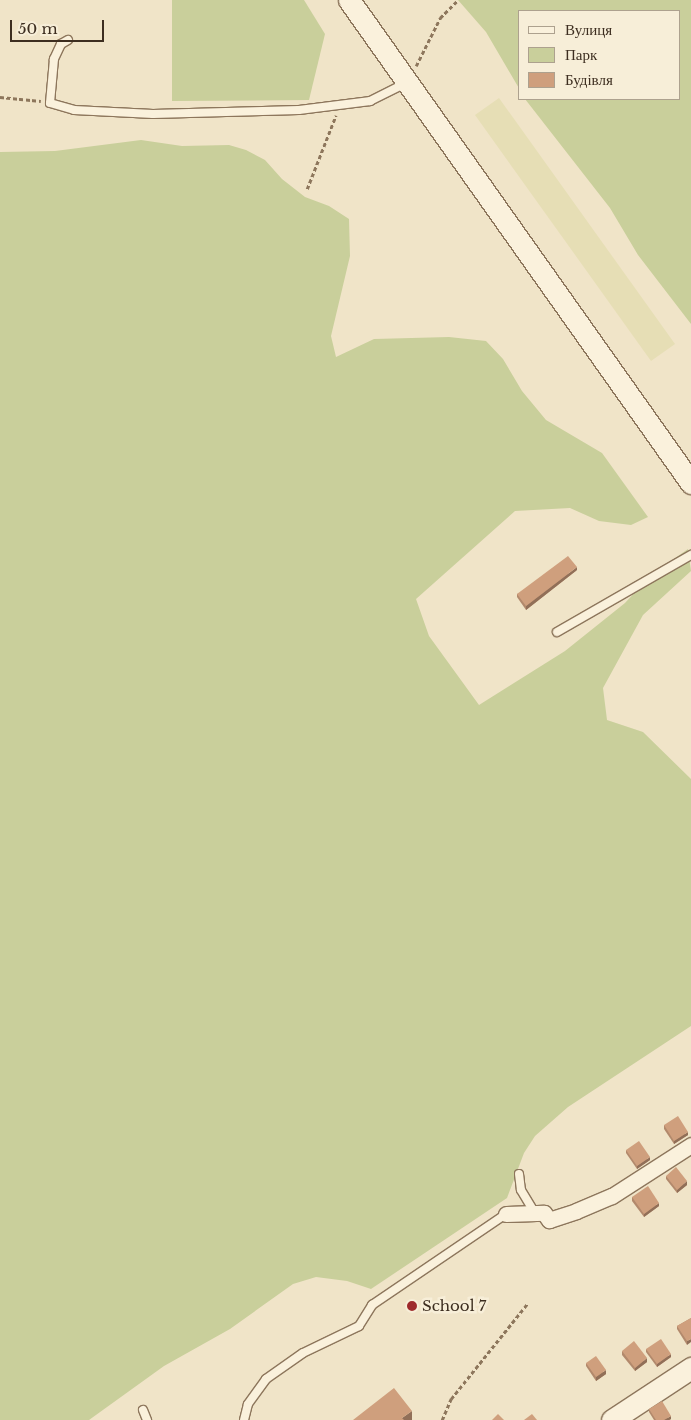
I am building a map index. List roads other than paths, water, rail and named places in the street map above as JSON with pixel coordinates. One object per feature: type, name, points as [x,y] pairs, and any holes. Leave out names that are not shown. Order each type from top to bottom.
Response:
[{"type":"street","points":[[349,0],[691,483]]},
{"type":"street","points":[[506,1214],[544,1213],[549,1220],[612,1196],[691,1146]]},
{"type":"street","points":[[612,1420],[691,1368]]},
{"type":"lane","points":[[68,40],[61,44],[54,59],[50,103],[104,113],[234,113],[342,106],[370,101],[407,82]]},
{"type":"lane","points":[[557,632],[691,555]]},
{"type":"lane","points":[[519,1174],[521,1190],[535,1213]]},
{"type":"lane","points":[[244,1420],[248,1404],[266,1379],[303,1353],[359,1326],[372,1306],[506,1214]]},
{"type":"lane","points":[[143,1410],[147,1420]]},
{"type":"place","name":"School 7","points":[[412,1306]]}]
